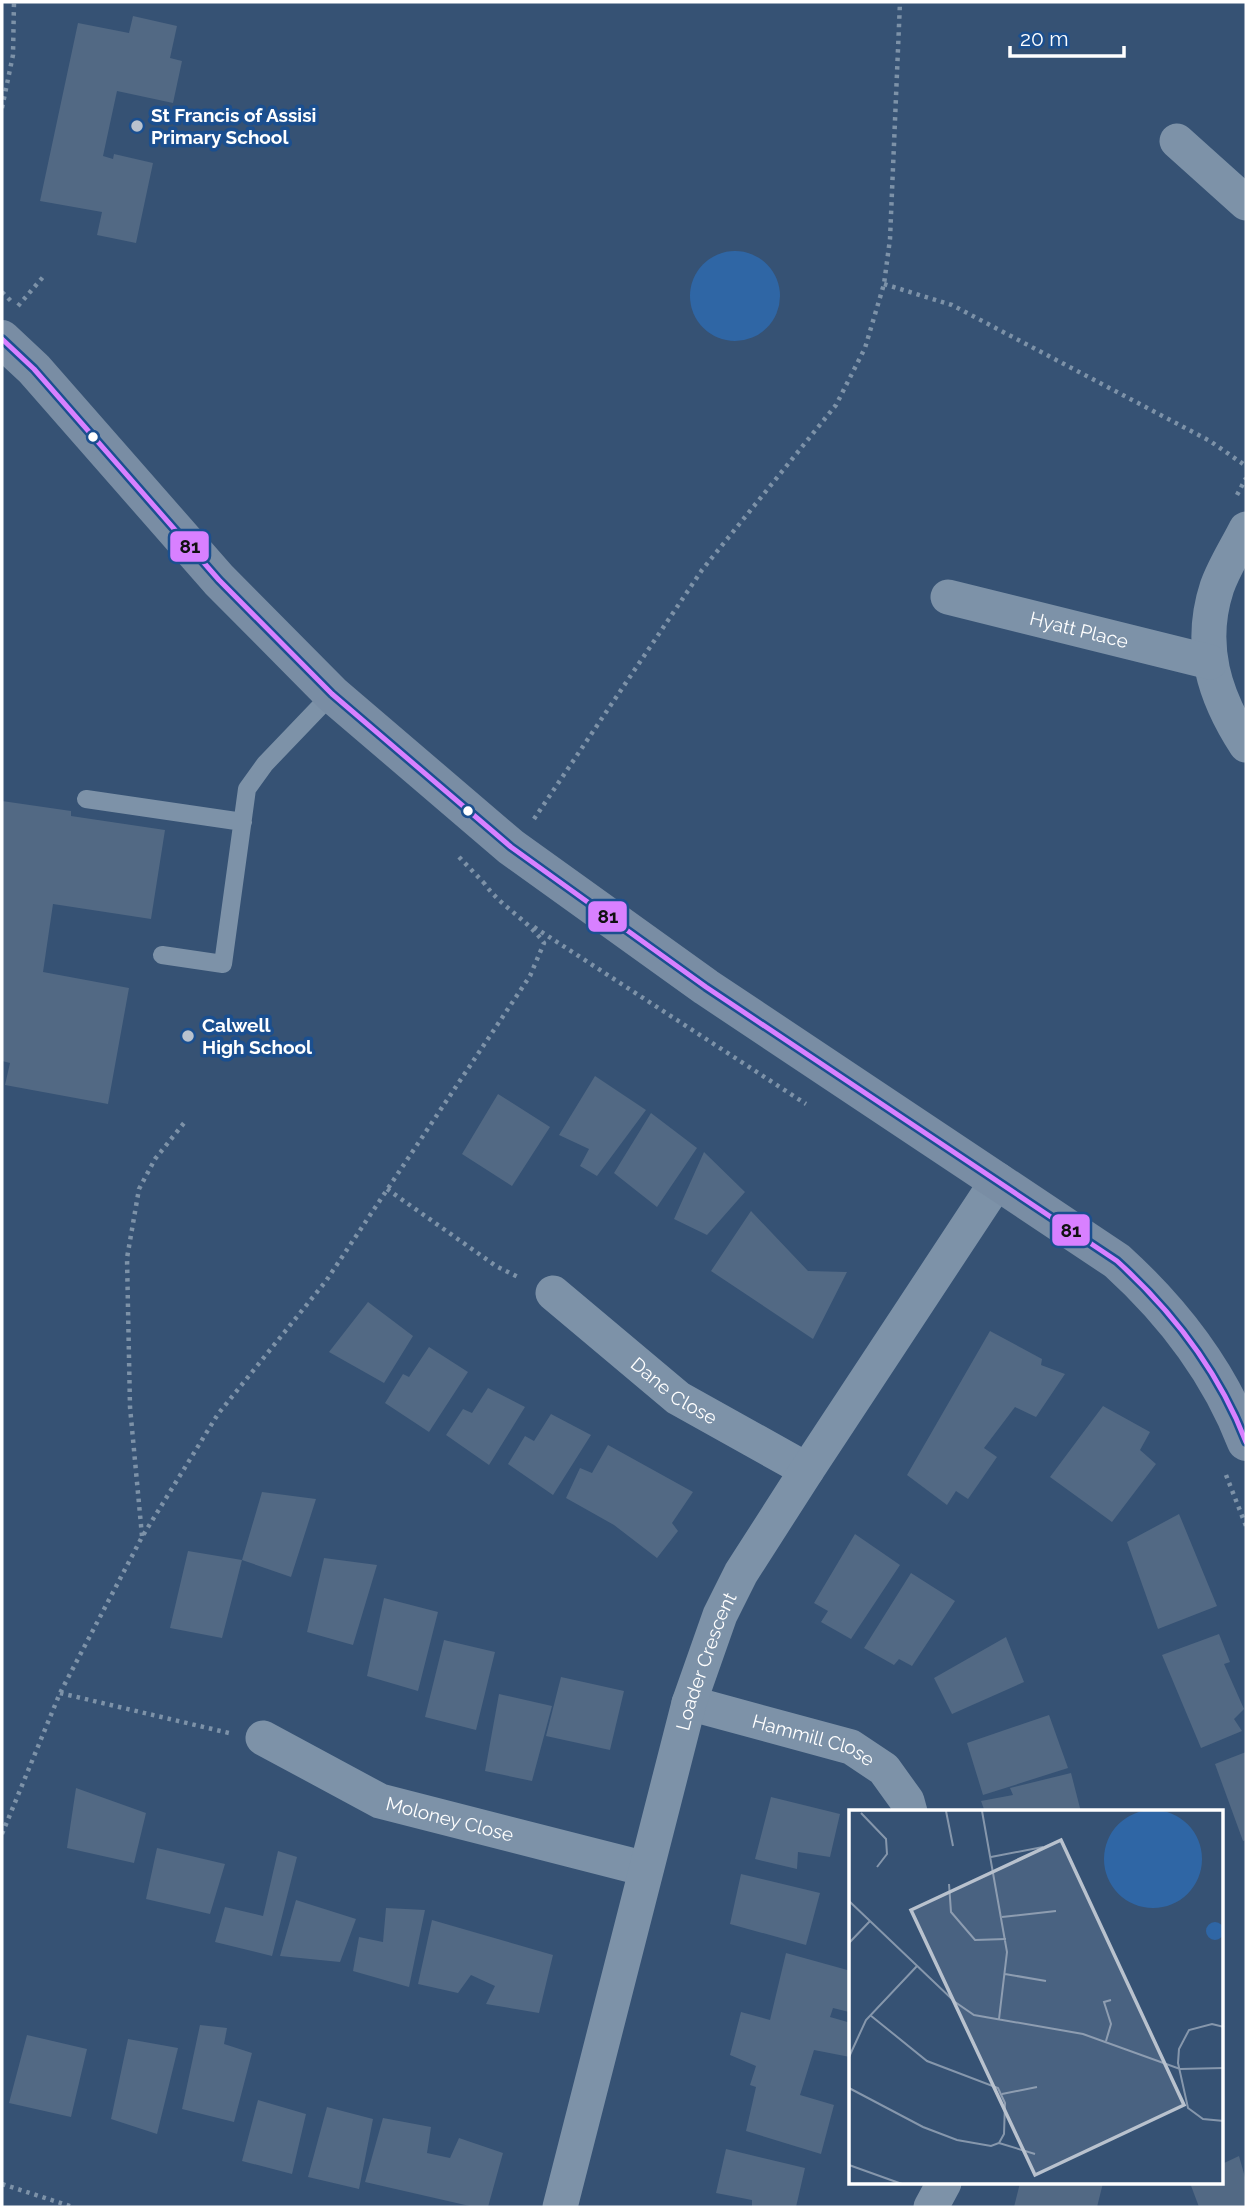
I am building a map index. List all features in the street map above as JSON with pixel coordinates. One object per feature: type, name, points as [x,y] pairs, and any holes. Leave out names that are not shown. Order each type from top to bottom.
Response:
[{"type":"street","points":[[1177,141],[1246,204]]},
{"type":"street","points":[[15,321],[34,369],[219,580],[332,694],[516,831],[706,987],[1117,1261],[1150,1291],[1204,1359],[1235,1455]]},
{"type":"street","points":[[1246,528],[1217,587],[1209,637],[1210,662],[1224,711],[1246,744]]},
{"type":"street","name":"Hyatt Place","points":[[948,597],[1210,662]]},
{"type":"street","name":"Loader Crescent","points":[[560,2207],[689,1703],[720,1615],[741,1573],[998,1180]]},
{"type":"street","name":"Dane Close","points":[[554,1293],[678,1398],[807,1470]]},
{"type":"street","name":"Hammill Close","points":[[689,1703],[851,1747],[884,1769],[907,1801],[909,1810]]},
{"type":"street","name":"Moloney Close","points":[[263,1738],[380,1801],[646,1870]]},
{"type":"street","points":[[931,2207],[943,2184]]},
{"type":"lane","points":[[162,955],[223,964],[247,789],[265,764],[332,694]]},
{"type":"lane","points":[[86,799],[243,822]]},
{"type":"path","points":[[2,108],[13,55],[14,2]]},
{"type":"path","points":[[816,1110],[531,925],[493,896],[484,883],[516,831],[532,822],[702,570],[835,405],[865,348],[884,284],[890,239],[900,2]]},
{"type":"path","points":[[15,321],[43,277]]},
{"type":"path","points":[[884,284],[952,305],[1210,441],[1246,466]]},
{"type":"path","points":[[2,292],[15,321]]},
{"type":"path","points":[[2,1833],[60,1693],[142,1537],[218,1414],[326,1281],[530,976],[544,943],[531,925]]},
{"type":"path","points":[[142,1537],[130,1407],[127,1258],[139,1189],[155,1160],[184,1123]]},
{"type":"path","points":[[387,1189],[496,1266],[554,1293]]},
{"type":"path","points":[[1235,1455],[1246,1526]]},
{"type":"path","points":[[60,1693],[200,1728],[263,1738]]},
{"type":"path","points":[[2,2184],[73,2207]]},
{"type":"shaded area","points":[[735,251],[752,255],[767,264],[776,279],[780,296],[776,313],[767,328],[752,337],[735,341],[718,337],[703,328],[694,313],[690,296],[694,279],[703,264],[718,255]]},
{"type":"building","points":[[133,16],[177,26],[170,58],[182,61],[173,103],[117,91],[103,156],[113,159],[114,154],[153,163],[136,243],[97,235],[102,212],[40,201],[78,23],[129,33]]},
{"type":"building","points":[[2,801],[71,811],[71,816],[165,830],[151,919],[53,904],[43,972],[129,988],[108,1104],[5,1085],[10,1063],[2,1061]]},
{"type":"building","points":[[595,1076],[646,1110],[597,1176],[580,1166],[589,1149],[559,1135]]},
{"type":"building","points":[[498,1094],[550,1127],[512,1186],[462,1154]]},
{"type":"building","points":[[651,1113],[697,1148],[657,1207],[614,1173]]},
{"type":"building","points":[[704,1152],[745,1192],[707,1235],[674,1219]]},
{"type":"building","points":[[751,1211],[808,1271],[847,1272],[813,1339],[711,1271]]},
{"type":"building","points":[[368,1302],[413,1336],[384,1383],[329,1352]]},
{"type":"building","points":[[990,1331],[1042,1359],[1041,1365],[1065,1374],[1036,1417],[1015,1407],[984,1448],[997,1457],[968,1499],[956,1491],[947,1505],[907,1475]]},
{"type":"building","points":[[429,1347],[468,1372],[429,1432],[385,1403],[403,1374],[409,1377]]},
{"type":"building","points":[[488,1388],[525,1407],[489,1465],[446,1435],[463,1409],[472,1413]]},
{"type":"building","points":[[1103,1406],[1150,1432],[1140,1450],[1156,1464],[1112,1522],[1050,1477]]},
{"type":"building","points":[[551,1414],[591,1435],[553,1495],[508,1464],[525,1436],[534,1441]]},
{"type":"building","points":[[608,1445],[693,1492],[672,1523],[678,1531],[657,1558],[614,1525],[566,1498],[580,1468],[592,1473]]},
{"type":"building","points":[[262,1492],[316,1499],[291,1577],[242,1560]]},
{"type":"building","points":[[1179,1514],[1217,1606],[1158,1629],[1127,1542]]},
{"type":"building","points":[[855,1534],[900,1565],[851,1639],[821,1622],[828,1611],[814,1603]]},
{"type":"building","points":[[188,1551],[242,1560],[222,1638],[170,1628]]},
{"type":"building","points":[[324,1558],[377,1565],[353,1645],[307,1632]]},
{"type":"building","points":[[911,1573],[955,1601],[912,1666],[899,1659],[894,1665],[864,1648]]},
{"type":"building","points":[[384,1598],[438,1612],[418,1691],[367,1676]]},
{"type":"building","points":[[1219,1634],[1230,1662],[1224,1664],[1244,1709],[1234,1719],[1242,1731],[1201,1748],[1162,1655]]},
{"type":"building","points":[[1006,1637],[1024,1682],[952,1714],[934,1678]]},
{"type":"building","points":[[444,1640],[495,1652],[476,1730],[425,1717]]},
{"type":"building","points":[[561,1677],[624,1691],[610,1750],[546,1736]]},
{"type":"building","points":[[499,1694],[552,1706],[532,1781],[485,1771]]},
{"type":"building","points":[[1049,1715],[1068,1768],[983,1795],[967,1743]]},
{"type":"building","points":[[1246,1752],[1246,1840],[1243,1841],[1215,1764]]},
{"type":"building","points":[[1071,1773],[1080,1810],[984,1810],[981,1801],[1013,1795],[1010,1788]]},
{"type":"building","points":[[76,1788],[146,1813],[134,1863],[67,1848]]},
{"type":"building","points":[[771,1797],[840,1814],[830,1857],[798,1852],[797,1869],[755,1859]]},
{"type":"building","points":[[157,1848],[225,1864],[210,1914],[146,1899]]},
{"type":"building","points":[[278,1851],[297,1857],[272,1956],[215,1942],[225,1907],[263,1916]]},
{"type":"building","points":[[741,1874],[820,1893],[806,1945],[730,1924]]},
{"type":"building","points":[[296,1900],[356,1919],[340,1962],[280,1956]]},
{"type":"building","points":[[386,1908],[425,1910],[409,1987],[353,1971],[359,1937],[383,1942]]},
{"type":"building","points":[[432,1920],[553,1955],[539,2013],[486,2004],[495,1986],[471,1975],[458,1993],[418,1984]]},
{"type":"building","points":[[786,1953],[849,1970],[849,2012],[833,2008],[830,2017],[849,2022],[849,2057],[814,2050],[800,2095],[834,2105],[821,2154],[746,2131],[756,2087],[750,2085],[756,2066],[730,2055],[741,2012],[770,2020]]},
{"type":"building","points":[[200,2025],[227,2028],[224,2044],[252,2053],[234,2122],[182,2109]]},
{"type":"building","points":[[27,2035],[87,2049],[71,2117],[9,2103]]},
{"type":"building","points":[[128,2039],[178,2048],[157,2134],[111,2119]]},
{"type":"building","points":[[258,2100],[306,2114],[292,2174],[242,2161]]},
{"type":"building","points":[[327,2107],[373,2119],[359,2189],[308,2177]]},
{"type":"building","points":[[383,2118],[431,2127],[427,2153],[450,2158],[459,2138],[503,2153],[488,2207],[474,2207],[365,2182]]},
{"type":"building","points":[[726,2149],[805,2168],[796,2207],[752,2207],[752,2200],[716,2193]]},
{"type":"building","points":[[1239,2156],[1246,2181],[1246,2207],[1199,2207],[1190,2184],[1224,2184],[1224,2163]]},
{"type":"building","points":[[1020,2184],[1103,2184],[1097,2207],[1014,2207]]},
{"type":"transit line","name":"81","points":[[2,339],[34,369],[219,580],[332,694],[511,847],[706,987],[1117,1261],[1157,1301],[1192,1344],[1222,1391],[1246,1442]]},
{"type":"place","name":"St Francis of Assisi Primary School","points":[[137,126]]},
{"type":"place","name":"Calwell High School","points":[[188,1036]]}]
